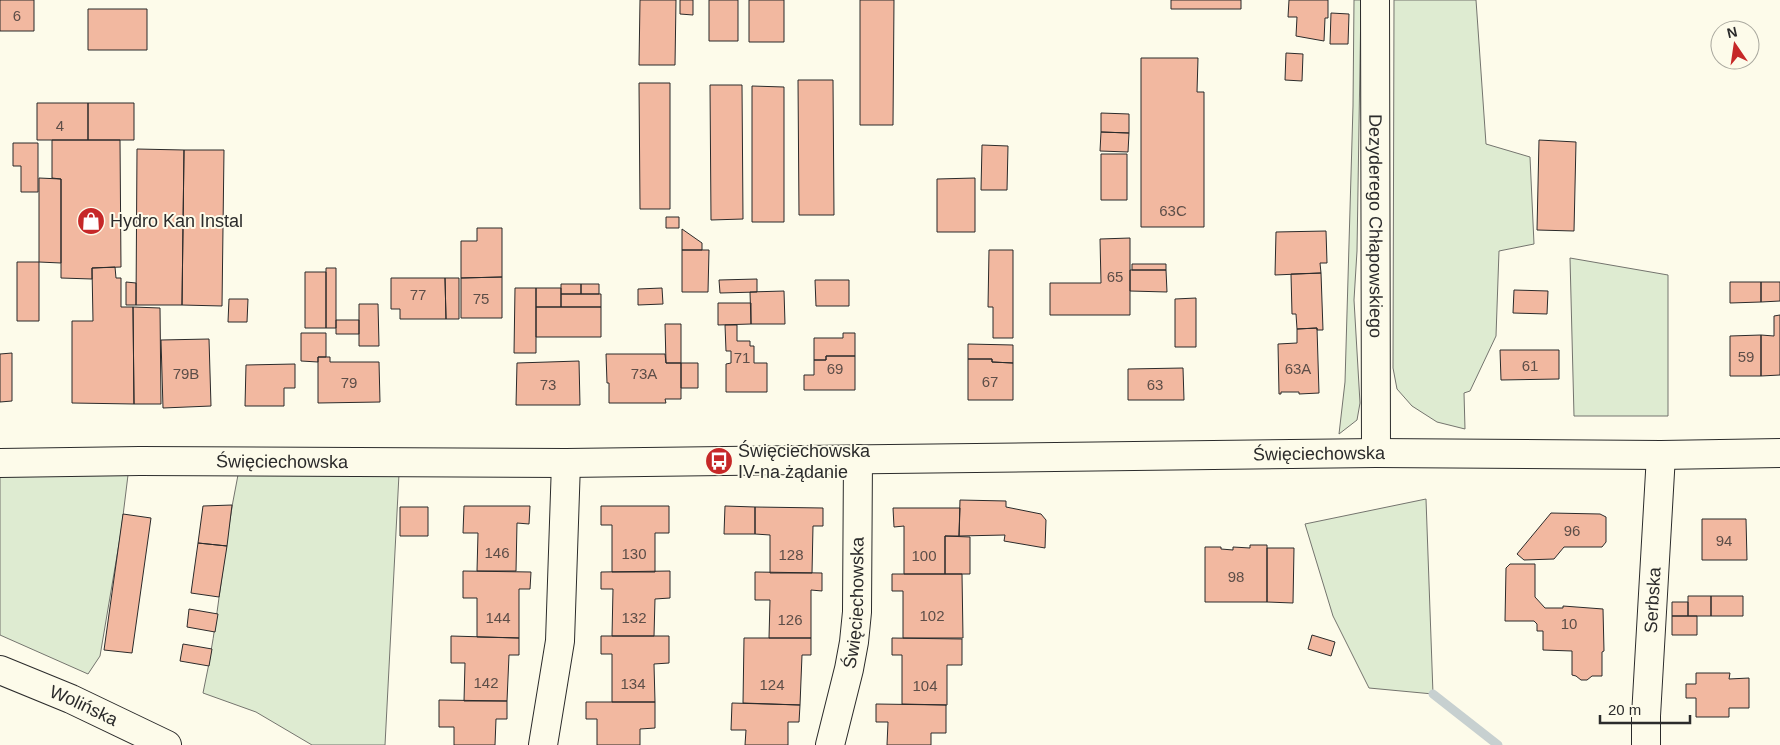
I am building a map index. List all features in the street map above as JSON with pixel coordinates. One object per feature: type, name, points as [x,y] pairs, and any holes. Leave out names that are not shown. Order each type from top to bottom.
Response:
[{"type":"street","name":"Dezyderego Chłapowskiego","points":[[1376,0],[1376,453]]},
{"type":"street","name":"Święciechowska","points":[[0,463],[140,461],[566,463],[1376,453],[1660,455],[1780,453]]},
{"type":"street","name":"Serbska","points":[[1646,745],[1660,455]]},
{"type":"street","name":"Święciechowska","points":[[830,745],[849,670],[857,612],[858,459]]},
{"type":"street","points":[[543,745],[560,640],[566,463]]},
{"type":"street","name":"Wolińska","points":[[0,670],[71,700],[166,745]]},
{"type":"green space","points":[[1354,0],[1361,0],[1357,251],[1354,300],[1360,403],[1357,420],[1339,434],[1345,382]]},
{"type":"green space","points":[[1394,0],[1476,0],[1486,144],[1530,157],[1534,244],[1499,251],[1496,336],[1470,391],[1464,393],[1465,429],[1437,422],[1412,406],[1397,389],[1393,368]]},
{"type":"green space","points":[[1570,258],[1668,275],[1668,416],[1574,416]]},
{"type":"green space","points":[[399,474],[385,745],[312,745],[256,712],[203,693],[238,475]]},
{"type":"green space","points":[[0,475],[128,475],[121,532],[100,656],[88,674],[0,635]]},
{"type":"green space","points":[[1426,499],[1433,694],[1369,688],[1333,616],[1305,524]]},
{"type":"building","points":[[0,0],[34,0],[34,31],[0,31]]},
{"type":"building","points":[[640,0],[676,0],[675,65],[639,65]]},
{"type":"building","points":[[680,0],[693,0],[693,15],[680,14]]},
{"type":"building","points":[[709,0],[738,0],[738,41],[709,41]]},
{"type":"building","points":[[749,0],[784,0],[784,42],[749,42]]},
{"type":"building","points":[[860,0],[894,0],[893,125],[860,125]]},
{"type":"building","points":[[1171,0],[1241,0],[1241,9],[1171,9]]},
{"type":"building","points":[[1289,0],[1328,0],[1328,18],[1325,18],[1324,41],[1296,36],[1297,17],[1288,17]]},
{"type":"building","points":[[88,9],[147,9],[147,50],[88,50]]},
{"type":"building","points":[[1331,13],[1349,14],[1348,44],[1330,44]]},
{"type":"building","points":[[1286,53],[1303,54],[1302,81],[1285,80]]},
{"type":"building","points":[[1141,58],[1198,58],[1197,92],[1204,92],[1204,227],[1141,227]]},
{"type":"building","points":[[798,80],[833,80],[834,215],[799,215]]},
{"type":"building","points":[[639,83],[670,83],[670,209],[640,209]]},
{"type":"building","points":[[710,85],[742,85],[743,219],[711,220]]},
{"type":"building","points":[[752,86],[784,87],[784,222],[752,222]]},
{"type":"building","points":[[37,103],[88,103],[88,140],[37,140]]},
{"type":"building","points":[[88,103],[134,103],[134,140],[88,140]]},
{"type":"building","points":[[1101,113],[1129,114],[1129,133],[1101,132]]},
{"type":"building","points":[[1101,132],[1129,133],[1128,152],[1100,151]]},
{"type":"building","name":"Hydro Kan Instal","points":[[52,140],[120,140],[121,267],[92,268],[92,279],[61,278],[61,179],[52,178]]},
{"type":"building","points":[[1539,140],[1576,142],[1574,231],[1537,230]]},
{"type":"building","points":[[13,143],[38,143],[38,192],[21,192],[21,166],[13,166]]},
{"type":"building","points":[[982,145],[1008,146],[1007,190],[981,190]]},
{"type":"building","points":[[137,149],[184,150],[182,305],[136,305]]},
{"type":"building","points":[[184,150],[224,150],[222,306],[182,305]]},
{"type":"building","points":[[1101,154],[1127,154],[1127,200],[1101,200]]},
{"type":"building","points":[[39,178],[61,179],[61,263],[39,262]]},
{"type":"building","points":[[975,178],[975,232],[937,232],[937,179]]},
{"type":"building","points":[[666,217],[679,217],[679,228],[666,228]]},
{"type":"building","points":[[477,228],[502,228],[502,277],[461,278],[461,241],[477,241]]},
{"type":"building","points":[[682,229],[702,243],[702,250],[682,250]]},
{"type":"building","points":[[1326,231],[1327,263],[1320,263],[1321,273],[1275,275],[1276,232]]},
{"type":"building","points":[[1130,238],[1130,315],[1050,315],[1050,283],[1101,283],[1100,239]]},
{"type":"building","points":[[682,250],[709,250],[708,292],[682,292]]},
{"type":"building","points":[[989,250],[1013,250],[1013,338],[993,338],[993,307],[988,307]]},
{"type":"building","points":[[17,262],[39,262],[39,321],[17,321]]},
{"type":"building","points":[[1132,264],[1166,264],[1166,270],[1132,270]]},
{"type":"building","points":[[115,267],[116,278],[121,278],[121,307],[133,307],[134,404],[72,403],[72,321],[93,321],[92,268]]},
{"type":"building","points":[[326,268],[336,268],[336,328],[326,328]]},
{"type":"building","points":[[1130,270],[1166,270],[1167,292],[1130,291]]},
{"type":"building","points":[[305,272],[326,272],[326,328],[305,328]]},
{"type":"building","points":[[1321,273],[1323,330],[1317,330],[1317,328],[1297,329],[1296,314],[1292,314],[1291,274]]},
{"type":"building","points":[[502,277],[502,318],[461,318],[461,278]]},
{"type":"building","points":[[391,278],[445,278],[446,319],[400,319],[400,309],[391,309]]},
{"type":"building","points":[[445,278],[459,278],[459,319],[446,319]]},
{"type":"building","points":[[757,279],[757,292],[720,293],[719,280]]},
{"type":"building","points":[[815,280],[849,280],[849,306],[816,306]]},
{"type":"building","points":[[126,282],[136,283],[136,305],[126,305]]},
{"type":"building","points":[[1730,282],[1761,282],[1761,302],[1730,303]]},
{"type":"building","points":[[1761,282],[1780,282],[1780,301],[1761,302]]},
{"type":"building","points":[[561,284],[581,284],[581,294],[561,294]]},
{"type":"building","points":[[581,284],[599,284],[599,294],[581,294]]},
{"type":"building","points":[[515,288],[536,288],[536,353],[514,353]]},
{"type":"building","points":[[536,288],[561,288],[561,307],[536,307]]},
{"type":"building","points":[[662,288],[663,304],[638,305],[638,289]]},
{"type":"building","points":[[1514,290],[1548,291],[1547,314],[1513,313]]},
{"type":"building","points":[[784,291],[785,324],[751,324],[750,292]]},
{"type":"building","points":[[561,294],[601,294],[601,307],[561,307]]},
{"type":"building","points":[[1196,298],[1196,347],[1175,347],[1175,299]]},
{"type":"building","points":[[229,299],[248,299],[247,322],[228,322]]},
{"type":"building","points":[[718,303],[751,303],[751,324],[718,325]]},
{"type":"building","points":[[359,304],[378,304],[379,346],[359,346]]},
{"type":"building","points":[[133,307],[160,308],[161,404],[134,404]]},
{"type":"building","points":[[536,307],[601,307],[601,337],[536,337]]},
{"type":"building","points":[[1780,315],[1780,375],[1761,376],[1761,335],[1774,336],[1774,316]]},
{"type":"building","points":[[336,320],[359,320],[359,334],[336,334]]},
{"type":"building","points":[[665,324],[681,324],[681,363],[666,363]]},
{"type":"building","points":[[725,325],[737,325],[737,341],[750,341],[750,346],[754,346],[754,363],[767,363],[767,392],[726,392],[726,364],[731,363],[731,351],[726,351]]},
{"type":"building","points":[[1317,328],[1319,393],[1299,394],[1299,392],[1281,392],[1279,394],[1278,344],[1297,343],[1297,329]]},
{"type":"building","points":[[301,333],[326,333],[326,357],[318,357],[318,362],[301,361]]},
{"type":"building","points":[[843,333],[855,333],[855,356],[826,356],[826,360],[814,360],[814,338],[843,338]]},
{"type":"building","points":[[1761,335],[1761,376],[1730,376],[1730,336]]},
{"type":"building","points":[[209,339],[211,406],[163,408],[161,340]]},
{"type":"building","points":[[968,344],[1013,345],[1013,363],[992,362],[992,359],[968,359]]},
{"type":"building","points":[[1500,350],[1559,350],[1559,379],[1501,380]]},
{"type":"building","points":[[12,353],[12,401],[0,402],[0,354]]},
{"type":"building","points":[[606,354],[665,354],[666,363],[681,363],[681,399],[665,399],[666,403],[609,403]]},
{"type":"building","points":[[826,356],[855,356],[855,390],[804,390],[804,375],[814,375],[814,360],[826,360]]},
{"type":"building","points":[[318,357],[330,357],[330,362],[379,362],[380,402],[318,403]]},
{"type":"building","points":[[968,359],[992,359],[992,362],[1013,363],[1013,400],[968,400]]},
{"type":"building","points":[[579,361],[580,405],[516,405],[517,363]]},
{"type":"building","points":[[681,363],[698,363],[698,388],[681,388]]},
{"type":"building","points":[[295,364],[295,388],[284,388],[284,406],[245,406],[246,365]]},
{"type":"building","points":[[1183,368],[1184,400],[1128,400],[1128,369]]},
{"type":"building","points":[[960,500],[1006,501],[1006,507],[1041,514],[1046,520],[1045,548],[1004,541],[1005,535],[959,536]]},
{"type":"building","points":[[232,505],[227,546],[198,543],[203,506]]},
{"type":"building","points":[[464,506],[530,506],[529,524],[517,523],[516,571],[477,571],[478,533],[463,533]]},
{"type":"building","points":[[601,506],[669,506],[669,533],[655,533],[655,572],[612,572],[612,525],[601,525]]},
{"type":"building","points":[[725,506],[755,507],[755,534],[724,534]]},
{"type":"building","points":[[400,507],[428,507],[428,536],[400,536]]},
{"type":"building","points":[[755,507],[823,508],[823,526],[813,526],[812,573],[770,573],[770,535],[755,534]]},
{"type":"building","points":[[893,508],[960,508],[959,536],[945,536],[945,574],[904,574],[904,526],[894,527]]},
{"type":"building","points":[[1551,513],[1600,514],[1606,517],[1606,542],[1602,547],[1564,547],[1554,559],[1524,560],[1517,554]]},
{"type":"building","points":[[123,514],[151,518],[132,653],[104,650]]},
{"type":"building","points":[[1702,519],[1746,519],[1747,560],[1702,560]]},
{"type":"building","points":[[945,536],[970,537],[970,574],[945,574]]},
{"type":"building","points":[[198,543],[227,546],[219,597],[191,593]]},
{"type":"building","points":[[1250,545],[1267,545],[1267,602],[1205,602],[1205,547],[1221,547],[1221,549],[1233,550],[1233,547],[1250,548]]},
{"type":"building","points":[[1267,548],[1294,548],[1293,603],[1267,602]]},
{"type":"building","points":[[1510,564],[1535,564],[1535,597],[1545,608],[1563,608],[1563,606],[1603,609],[1604,651],[1602,652],[1602,676],[1592,676],[1587,680],[1581,680],[1572,675],[1572,651],[1543,650],[1543,631],[1537,631],[1537,624],[1534,621],[1505,621],[1506,568]]},
{"type":"building","points":[[463,571],[531,572],[530,589],[519,589],[519,638],[477,637],[477,598],[463,598]]},
{"type":"building","points":[[670,571],[670,598],[655,599],[654,636],[612,636],[613,589],[601,589],[601,572]]},
{"type":"building","points":[[755,572],[822,573],[822,591],[811,590],[811,638],[769,638],[770,600],[755,600]]},
{"type":"building","points":[[892,574],[962,574],[963,638],[903,638],[903,591],[892,591]]},
{"type":"building","points":[[1688,596],[1711,596],[1711,616],[1688,616]]},
{"type":"building","points":[[1711,596],[1743,596],[1743,616],[1711,616]]},
{"type":"building","points":[[1672,602],[1688,602],[1688,616],[1672,616]]},
{"type":"building","points":[[189,609],[218,614],[215,632],[187,627]]},
{"type":"building","points":[[1672,616],[1697,616],[1697,635],[1672,635]]},
{"type":"building","points":[[1312,635],[1335,642],[1331,656],[1308,649]]},
{"type":"building","points":[[451,636],[519,638],[519,655],[509,655],[507,701],[464,701],[465,663],[451,663]]},
{"type":"building","points":[[601,636],[669,636],[669,663],[654,664],[655,702],[612,702],[612,654],[601,654]]},
{"type":"building","points":[[744,638],[811,638],[811,655],[802,655],[800,705],[743,703]]},
{"type":"building","points":[[892,638],[962,639],[962,665],[947,665],[947,705],[902,704],[902,655],[892,655]]},
{"type":"building","points":[[183,644],[212,649],[209,666],[180,661]]},
{"type":"building","points":[[1696,673],[1730,673],[1729,679],[1749,678],[1749,708],[1729,708],[1729,717],[1696,717],[1696,698],[1686,698],[1686,684],[1696,684]]},
{"type":"building","points":[[439,700],[507,701],[507,719],[496,719],[495,745],[454,745],[454,727],[439,727]]},
{"type":"building","points":[[586,702],[655,702],[655,728],[640,729],[640,745],[597,745],[597,719],[586,719]]},
{"type":"building","points":[[732,703],[800,705],[799,722],[788,722],[788,745],[745,745],[746,730],[731,730]]},
{"type":"building","points":[[876,704],[946,705],[946,733],[931,733],[931,745],[887,745],[888,722],[876,722]]},
{"type":"waterway","points":[[1433,694],[1498,745]]},
{"type":"place","name":"Hydro Kan Instal","points":[[91,221]]},
{"type":"place","name":"Święciechowska IV-na żądanie","points":[[719,461]]}]
